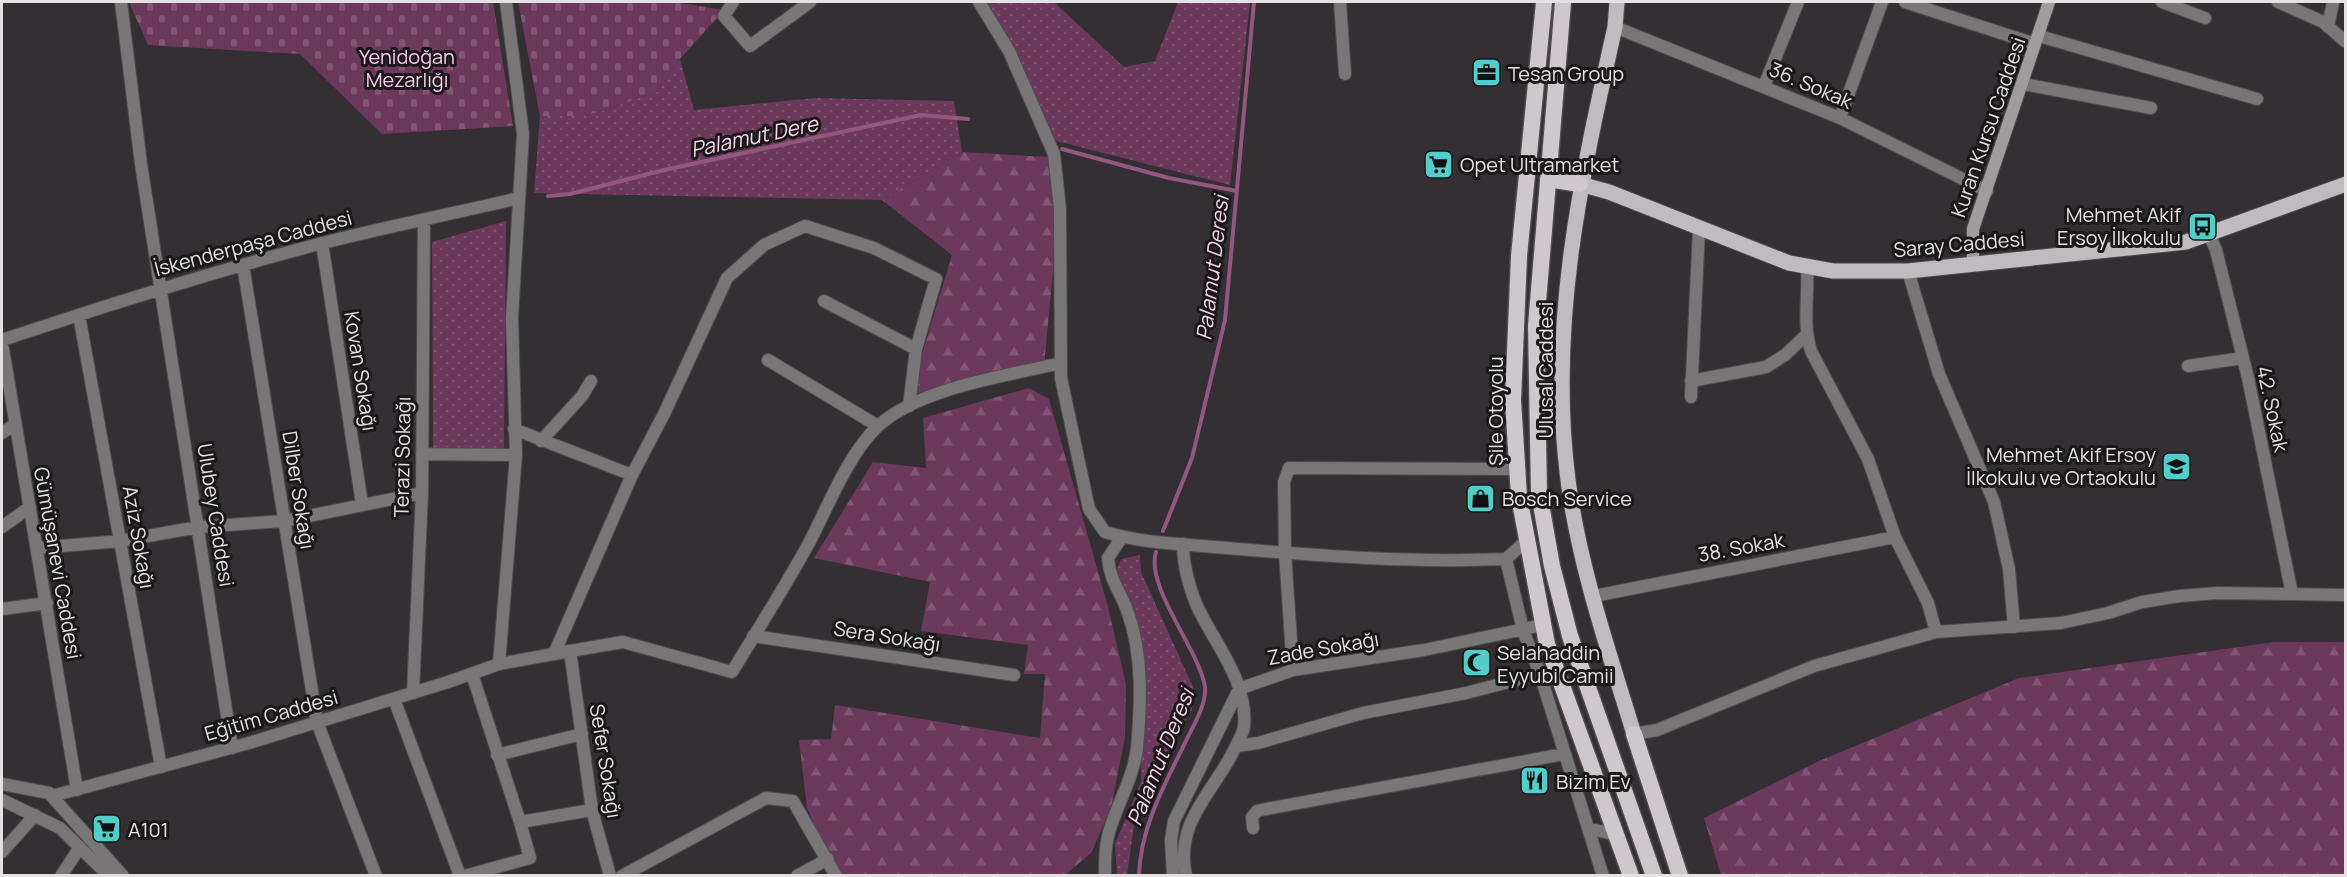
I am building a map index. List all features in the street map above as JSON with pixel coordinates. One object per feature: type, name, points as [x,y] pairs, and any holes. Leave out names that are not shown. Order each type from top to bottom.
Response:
[{"type":"highway","name":"Şile Otoyolu","points":[[1544,2],[1519,256],[1513,400],[1516,469],[1526,541],[1544,625],[1557,670],[1631,876]]},
{"type":"highway","points":[[1563,2],[1536,326],[1539,493],[1552,566],[1570,636],[1654,876]]},
{"type":"highway","points":[[1548,179],[1580,184]]},
{"type":"highway","points":[[1634,734],[1680,876]]},
{"type":"main road","name":"Ulusal Caddesi","points":[[1617,2],[1614,27],[1580,184],[1568,262],[1562,409],[1568,480],[1579,539],[1634,734]]},
{"type":"main road","name":"Kuran Kursu Caddesi","points":[[1973,265],[1973,229],[2049,2]]},
{"type":"main road","name":"Saray Caddesi","points":[[1580,184],[1608,192],[1758,252],[1833,271],[1908,271],[2186,242],[2346,184]]},
{"type":"street","name":"Ulubey Caddesi","points":[[122,2],[141,164],[162,287],[232,748]]},
{"type":"street","points":[[499,664],[516,455],[512,318],[523,134],[506,2]]},
{"type":"street","points":[[733,2],[724,16],[750,46],[810,2]]},
{"type":"street","points":[[979,2],[1009,51],[1054,154],[1060,209],[1062,378],[1089,509],[1105,532],[1122,537],[1285,553],[1462,561],[1506,560],[1526,541]]},
{"type":"street","points":[[1340,2],[1345,74]]},
{"type":"street","points":[[1764,86],[1798,2]]},
{"type":"street","points":[[1840,118],[1882,2]]},
{"type":"street","points":[[1905,2],[1941,15],[2257,99]]},
{"type":"street","points":[[1941,15],[1945,2]]},
{"type":"street","points":[[2162,2],[2205,18]]},
{"type":"street","points":[[2278,2],[2328,27],[2346,42]]},
{"type":"street","points":[[2328,27],[2332,2]]},
{"type":"street","name":"36. Sokak","points":[[1614,27],[1840,118],[1987,191]]},
{"type":"street","points":[[2023,84],[2151,108]]},
{"type":"street","name":"İskenderpaşa Caddesi","points":[[2,341],[162,287],[322,243],[519,198]]},
{"type":"street","name":"Terazi Sokağı","points":[[413,693],[422,493],[424,220]]},
{"type":"street","points":[[554,654],[632,475],[664,414],[726,278],[764,245],[805,226],[874,248],[936,279],[916,349],[909,406]]},
{"type":"street","points":[[1691,397],[1699,229]]},
{"type":"street","name":"42. Sokak","points":[[2209,235],[2216,250],[2242,358],[2292,594]]},
{"type":"street","name":"Kovan Sokağı","points":[[322,243],[362,504]]},
{"type":"street","name":"Dilber Sokağı","points":[[243,265],[317,722],[376,876]]},
{"type":"street","points":[[1807,266],[1809,295],[1806,335],[1811,351],[1868,459],[1895,537],[1928,603],[1936,632]]},
{"type":"street","points":[[1908,271],[1939,374],[1994,502],[2009,568],[2014,627]]},
{"type":"street","points":[[824,301],[916,349]]},
{"type":"street","name":"Aziz Sokağı","points":[[79,315],[161,767]]},
{"type":"street","points":[[1691,381],[1766,366],[1785,355],[1806,335]]},
{"type":"street","name":"Gümüşanevi Caddesi","points":[[2,341],[14,425],[38,548],[76,790]]},
{"type":"street","points":[[2188,366],[2242,358]]},
{"type":"street","points":[[768,360],[878,426]]},
{"type":"street","points":[[753,636],[807,546],[854,459],[878,426],[909,406],[942,393],[1062,363]]},
{"type":"street","points":[[541,441],[582,396],[591,381]]},
{"type":"street","points":[[2,433],[14,425]]},
{"type":"street","points":[[514,429],[632,475]]},
{"type":"street","points":[[422,454],[516,455]]},
{"type":"street","points":[[1293,670],[1285,553],[1284,482],[1288,468],[1516,469]]},
{"type":"street","points":[[38,548],[120,542],[198,527],[284,521],[422,493]]},
{"type":"street","points":[[2,527],[30,507]]},
{"type":"street","points":[[1105,876],[1105,853],[1110,827],[1124,795],[1137,752],[1140,710],[1139,660],[1128,612],[1110,577],[1108,567],[1108,558],[1122,537]]},
{"type":"street","name":"38. Sokak","points":[[1594,596],[1895,537]]},
{"type":"street","points":[[1183,544],[1186,568],[1198,610],[1223,652],[1239,689],[1244,708],[1244,730],[1223,771],[1194,812],[1185,851],[1186,876]]},
{"type":"street","points":[[1506,560],[1522,630],[1540,674],[1603,876]]},
{"type":"street","points":[[1634,734],[1678,723],[1814,666],[1936,632],[2061,623],[2109,613],[2142,602],[2180,596],[2346,595]]},
{"type":"street","points":[[2,609],[47,603]]},
{"type":"street","name":"Zade Sokağı","points":[[1239,689],[1293,670],[1424,650],[1544,625]]},
{"type":"street","name":"Eğitim Caddesi","points":[[52,796],[232,748],[394,699],[499,664],[570,651],[623,642],[732,672],[753,636]]},
{"type":"street","name":"Sera Sokağı","points":[[753,636],[1014,675]]},
{"type":"street","name":"Sefer Sokağı","points":[[570,651],[592,810],[610,876]]},
{"type":"street","points":[[1236,746],[1258,743],[1363,713],[1466,693],[1557,670]]},
{"type":"street","points":[[394,699],[462,876],[530,858],[472,674]]},
{"type":"street","points":[[1173,876],[1171,840],[1174,821],[1239,689]]},
{"type":"street","points":[[497,755],[582,734]]},
{"type":"street","points":[[1253,828],[1252,817],[1257,811],[1564,754]]},
{"type":"street","points":[[2,784],[37,793],[45,792],[52,796],[123,876]]},
{"type":"street","points":[[35,815],[30,804],[37,793]]},
{"type":"street","points":[[35,815],[43,817],[50,814],[55,803],[52,796]]},
{"type":"street","points":[[622,876],[766,798],[793,801],[836,876]]},
{"type":"street","points":[[2,800],[60,828],[109,876]]},
{"type":"street","points":[[520,822],[592,810]]},
{"type":"street","points":[[2,852],[35,815]]},
{"type":"street","points":[[1588,828],[1616,835]]},
{"type":"street","points":[[61,876],[80,847]]},
{"type":"street","points":[[797,876],[828,859]]},
{"type":"green space","name":"Yenidoğan Mezarlığı","points":[[129,2],[493,2],[513,126],[382,134],[300,54],[148,45]]},
{"type":"green space","points":[[518,2],[675,2],[724,10],[680,59],[657,92],[586,116],[540,116]]},
{"type":"green space","points":[[977,2],[1054,2],[1124,67],[1155,61],[1178,2],[1250,2],[1230,185],[1052,140]]},
{"type":"green space","points":[[680,59],[694,110],[815,98],[954,101],[962,152],[882,200],[534,193],[540,116],[586,116],[657,92]]},
{"type":"green space","points":[[962,152],[1047,157],[1060,197],[1044,366],[1027,377],[910,394],[952,255],[882,200]]},
{"type":"green space","points":[[506,221],[504,452],[433,449],[432,242]]},
{"type":"green space","points":[[1029,388],[1049,399],[1108,607],[1126,684],[1125,737],[1111,808],[1091,853],[1065,875],[836,875],[807,808],[799,740],[831,739],[835,705],[1040,738],[1045,674],[1024,674],[1028,645],[921,631],[930,582],[814,558],[873,462],[926,468],[923,418]]},
{"type":"green space","points":[[1140,555],[1141,572],[1193,687],[1192,709],[1136,811],[1127,875],[1117,875],[1115,844],[1141,782],[1143,645],[1116,572],[1121,559]]},
{"type":"green space","points":[[2274,642],[2345,642],[2345,875],[1721,875],[1704,818],[1819,761],[2019,678]]},
{"type":"waterway","name":"Palamut Deresi","points":[[1163,531],[1192,458],[1225,320],[1254,2]]},
{"type":"waterway","name":"Palamut Dere","points":[[548,196],[570,194],[664,170],[921,115],[968,119]]},
{"type":"waterway","name":"Palamut Dere","points":[[1062,149],[1169,178],[1237,191]]},
{"type":"waterway","name":"Palamut Deresi","points":[[1139,876],[1140,858],[1155,807],[1198,716],[1205,694],[1201,672],[1158,583],[1155,566],[1156,552]]},
{"type":"place","name":"Tesan Group","points":[[1487,73]]},
{"type":"place","name":"Opet Ultramarket","points":[[1439,164]]},
{"type":"place","name":"Mehmet Akif Ersoy İlkokulu","points":[[2202,226]]},
{"type":"place","name":"Mehmet Akif Ersoy İlkokulu ve Ortaokulu","points":[[2177,466]]},
{"type":"place","name":"Bosch Service","points":[[1481,498]]},
{"type":"place","name":"Selahaddin Eyyubi Camii","points":[[1476,663]]},
{"type":"place","name":"Bizim Ev","points":[[1535,781]]},
{"type":"place","name":"A101","points":[[107,829]]}]
